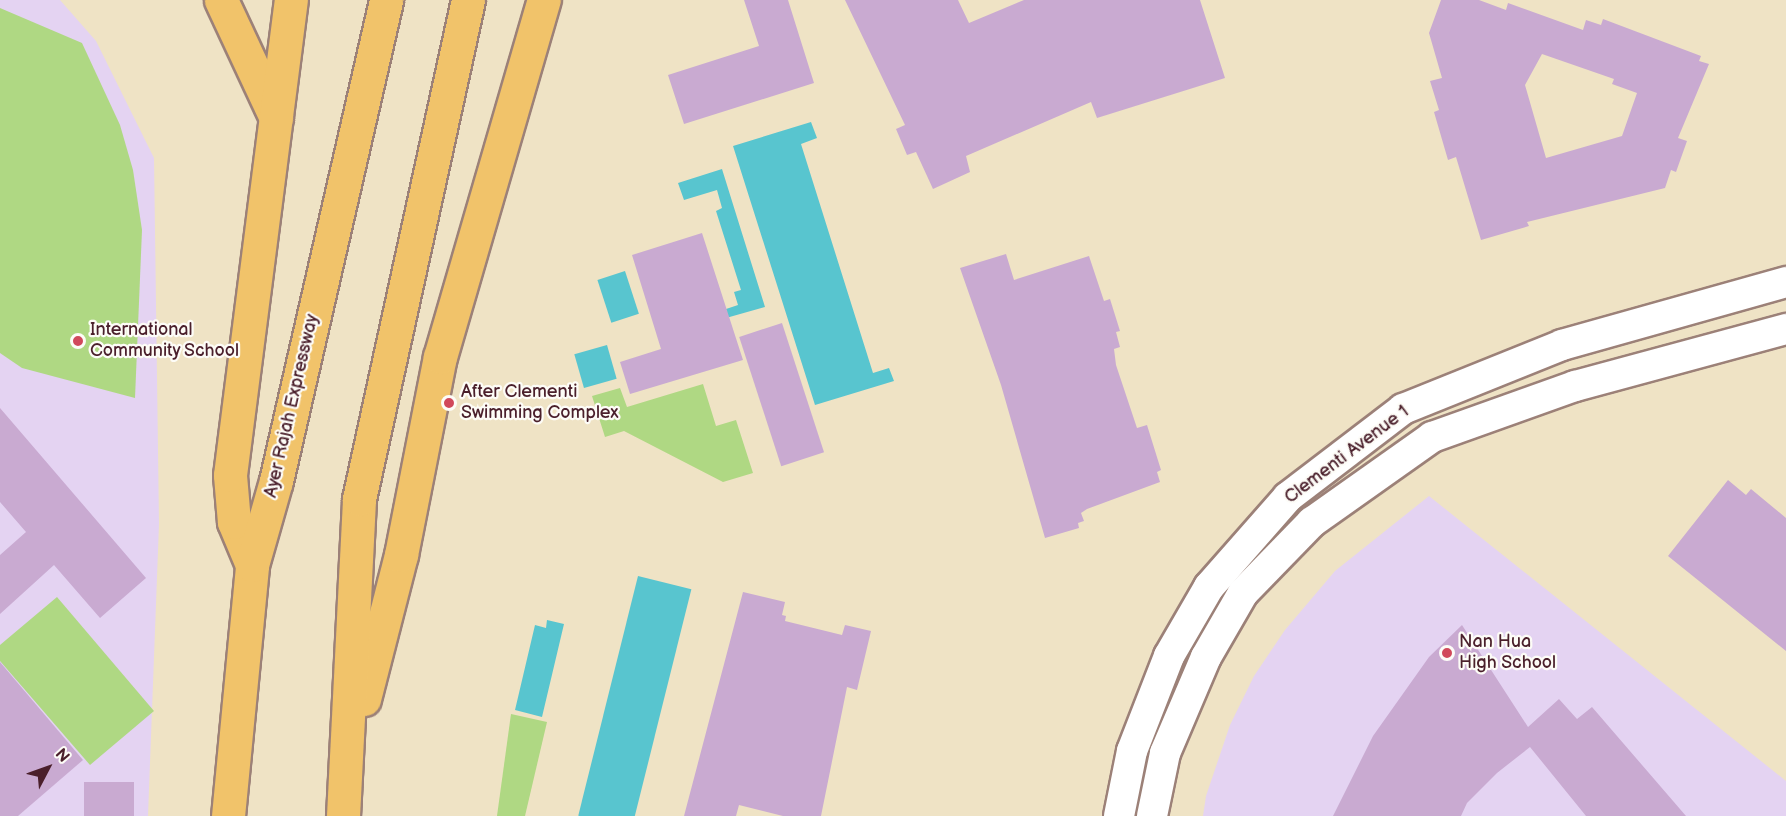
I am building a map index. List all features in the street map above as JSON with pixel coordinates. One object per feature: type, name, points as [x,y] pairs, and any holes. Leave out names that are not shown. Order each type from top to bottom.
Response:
[{"type":"highway","points":[[221,0],[276,120]]},
{"type":"highway","points":[[252,565],[234,522],[230,475],[291,0]]},
{"type":"highway","name":"Ayer Rajah Expressway","points":[[228,816],[252,565],[276,481],[386,0]]},
{"type":"highway","points":[[343,816],[359,500],[468,0]]},
{"type":"highway","points":[[347,767],[401,555],[440,357],[544,0]]},
{"type":"highway","points":[[535,34],[554,0]]},
{"type":"street","name":"Clementi Avenue 1","points":[[1119,816],[1132,751],[1170,656],[1209,587],[1288,497],[1403,409],[1562,345],[1786,282]]},
{"type":"street","name":"Clementi Avenue 1","points":[[1152,816],[1165,753],[1206,657],[1243,593],[1312,522],[1432,437],[1575,386],[1786,329]]},
{"type":"shaded area","name":"International Community School","points":[[0,0],[60,0],[96,41],[154,158],[159,524],[148,816],[0,816]]},
{"type":"shaded area","name":"Nan Hua High School","points":[[1429,496],[1786,781],[1786,816],[1203,816],[1206,796],[1230,725],[1254,676],[1285,630],[1335,571]]},
{"type":"green space","points":[[0,8],[82,43],[120,125],[133,170],[142,230],[135,398],[22,368],[0,353]]},
{"type":"green space","points":[[703,384],[716,426],[736,420],[753,473],[723,482],[624,431],[605,437],[592,396],[620,388],[627,407]]},
{"type":"green space","points":[[57,597],[154,711],[90,765],[0,661],[0,645]]},
{"type":"green space","points":[[511,714],[547,722],[525,816],[497,816]]},
{"type":"water","points":[[811,122],[817,138],[801,144],[873,373],[889,368],[894,381],[815,405],[733,146]]},
{"type":"water","points":[[722,169],[765,307],[726,318],[723,310],[738,305],[734,292],[741,290],[716,211],[722,208],[717,190],[684,200],[678,183]]},
{"type":"water","points":[[625,271],[639,314],[611,323],[597,280]]},
{"type":"water","points":[[607,345],[617,379],[584,388],[574,354]]},
{"type":"water","points":[[638,576],[691,589],[635,816],[578,816]]},
{"type":"water","points":[[547,620],[564,624],[542,717],[515,710],[535,625],[546,628]]},
{"type":"building","points":[[744,0],[788,0],[814,83],[684,124],[668,75],[759,46]]},
{"type":"building","points":[[845,0],[958,0],[969,23],[1024,0],[1200,0],[1225,78],[1097,118],[1091,102],[966,156],[970,172],[933,189],[916,152],[907,155],[896,129],[905,125]]},
{"type":"building","points":[[1441,0],[1479,0],[1506,10],[1508,3],[1583,30],[1586,20],[1601,25],[1603,19],[1701,56],[1699,61],[1709,64],[1678,138],[1687,141],[1676,172],[1671,170],[1665,188],[1527,222],[1529,226],[1481,240],[1456,157],[1448,160],[1434,112],[1439,110],[1430,81],[1442,78],[1429,33]],"holes":[[[1542,54],[1614,79],[1612,84],[1637,93],[1622,136],[1546,158],[1525,85]]]},
{"type":"building","points":[[702,233],[743,360],[630,394],[620,362],[661,349],[632,255]]},
{"type":"building","points":[[1006,254],[1014,280],[1089,256],[1104,301],[1110,299],[1120,331],[1116,332],[1120,347],[1114,349],[1116,365],[1137,428],[1147,425],[1161,470],[1157,472],[1160,482],[1087,509],[1081,513],[1084,521],[1078,523],[1079,528],[1045,538],[1001,385],[960,268]]},
{"type":"building","points":[[782,323],[824,452],[781,466],[739,337]]},
{"type":"building","points":[[0,408],[146,578],[100,618],[54,565],[0,614],[0,555],[26,532],[0,502]]},
{"type":"building","points":[[1728,480],[1746,495],[1751,489],[1786,518],[1786,651],[1668,556]]},
{"type":"building","points":[[743,592],[785,602],[782,615],[786,616],[785,621],[842,635],[845,625],[871,631],[857,690],[847,687],[821,816],[783,816],[739,805],[736,816],[684,816]]},
{"type":"building","points":[[1462,625],[1528,727],[1559,699],[1577,719],[1592,707],[1686,816],[1586,816],[1530,747],[1497,773],[1467,803],[1461,816],[1333,816],[1373,736],[1429,657]]},
{"type":"building","points":[[0,662],[83,760],[18,816],[0,816]]},
{"type":"building","points":[[84,782],[134,782],[134,816],[84,816]]},
{"type":"place","name":"International Community School","points":[[78,341]]},
{"type":"place","name":"After Clementi Swimming Complex","points":[[449,403]]},
{"type":"place","name":"Nan Hua High School","points":[[1447,653]]}]
